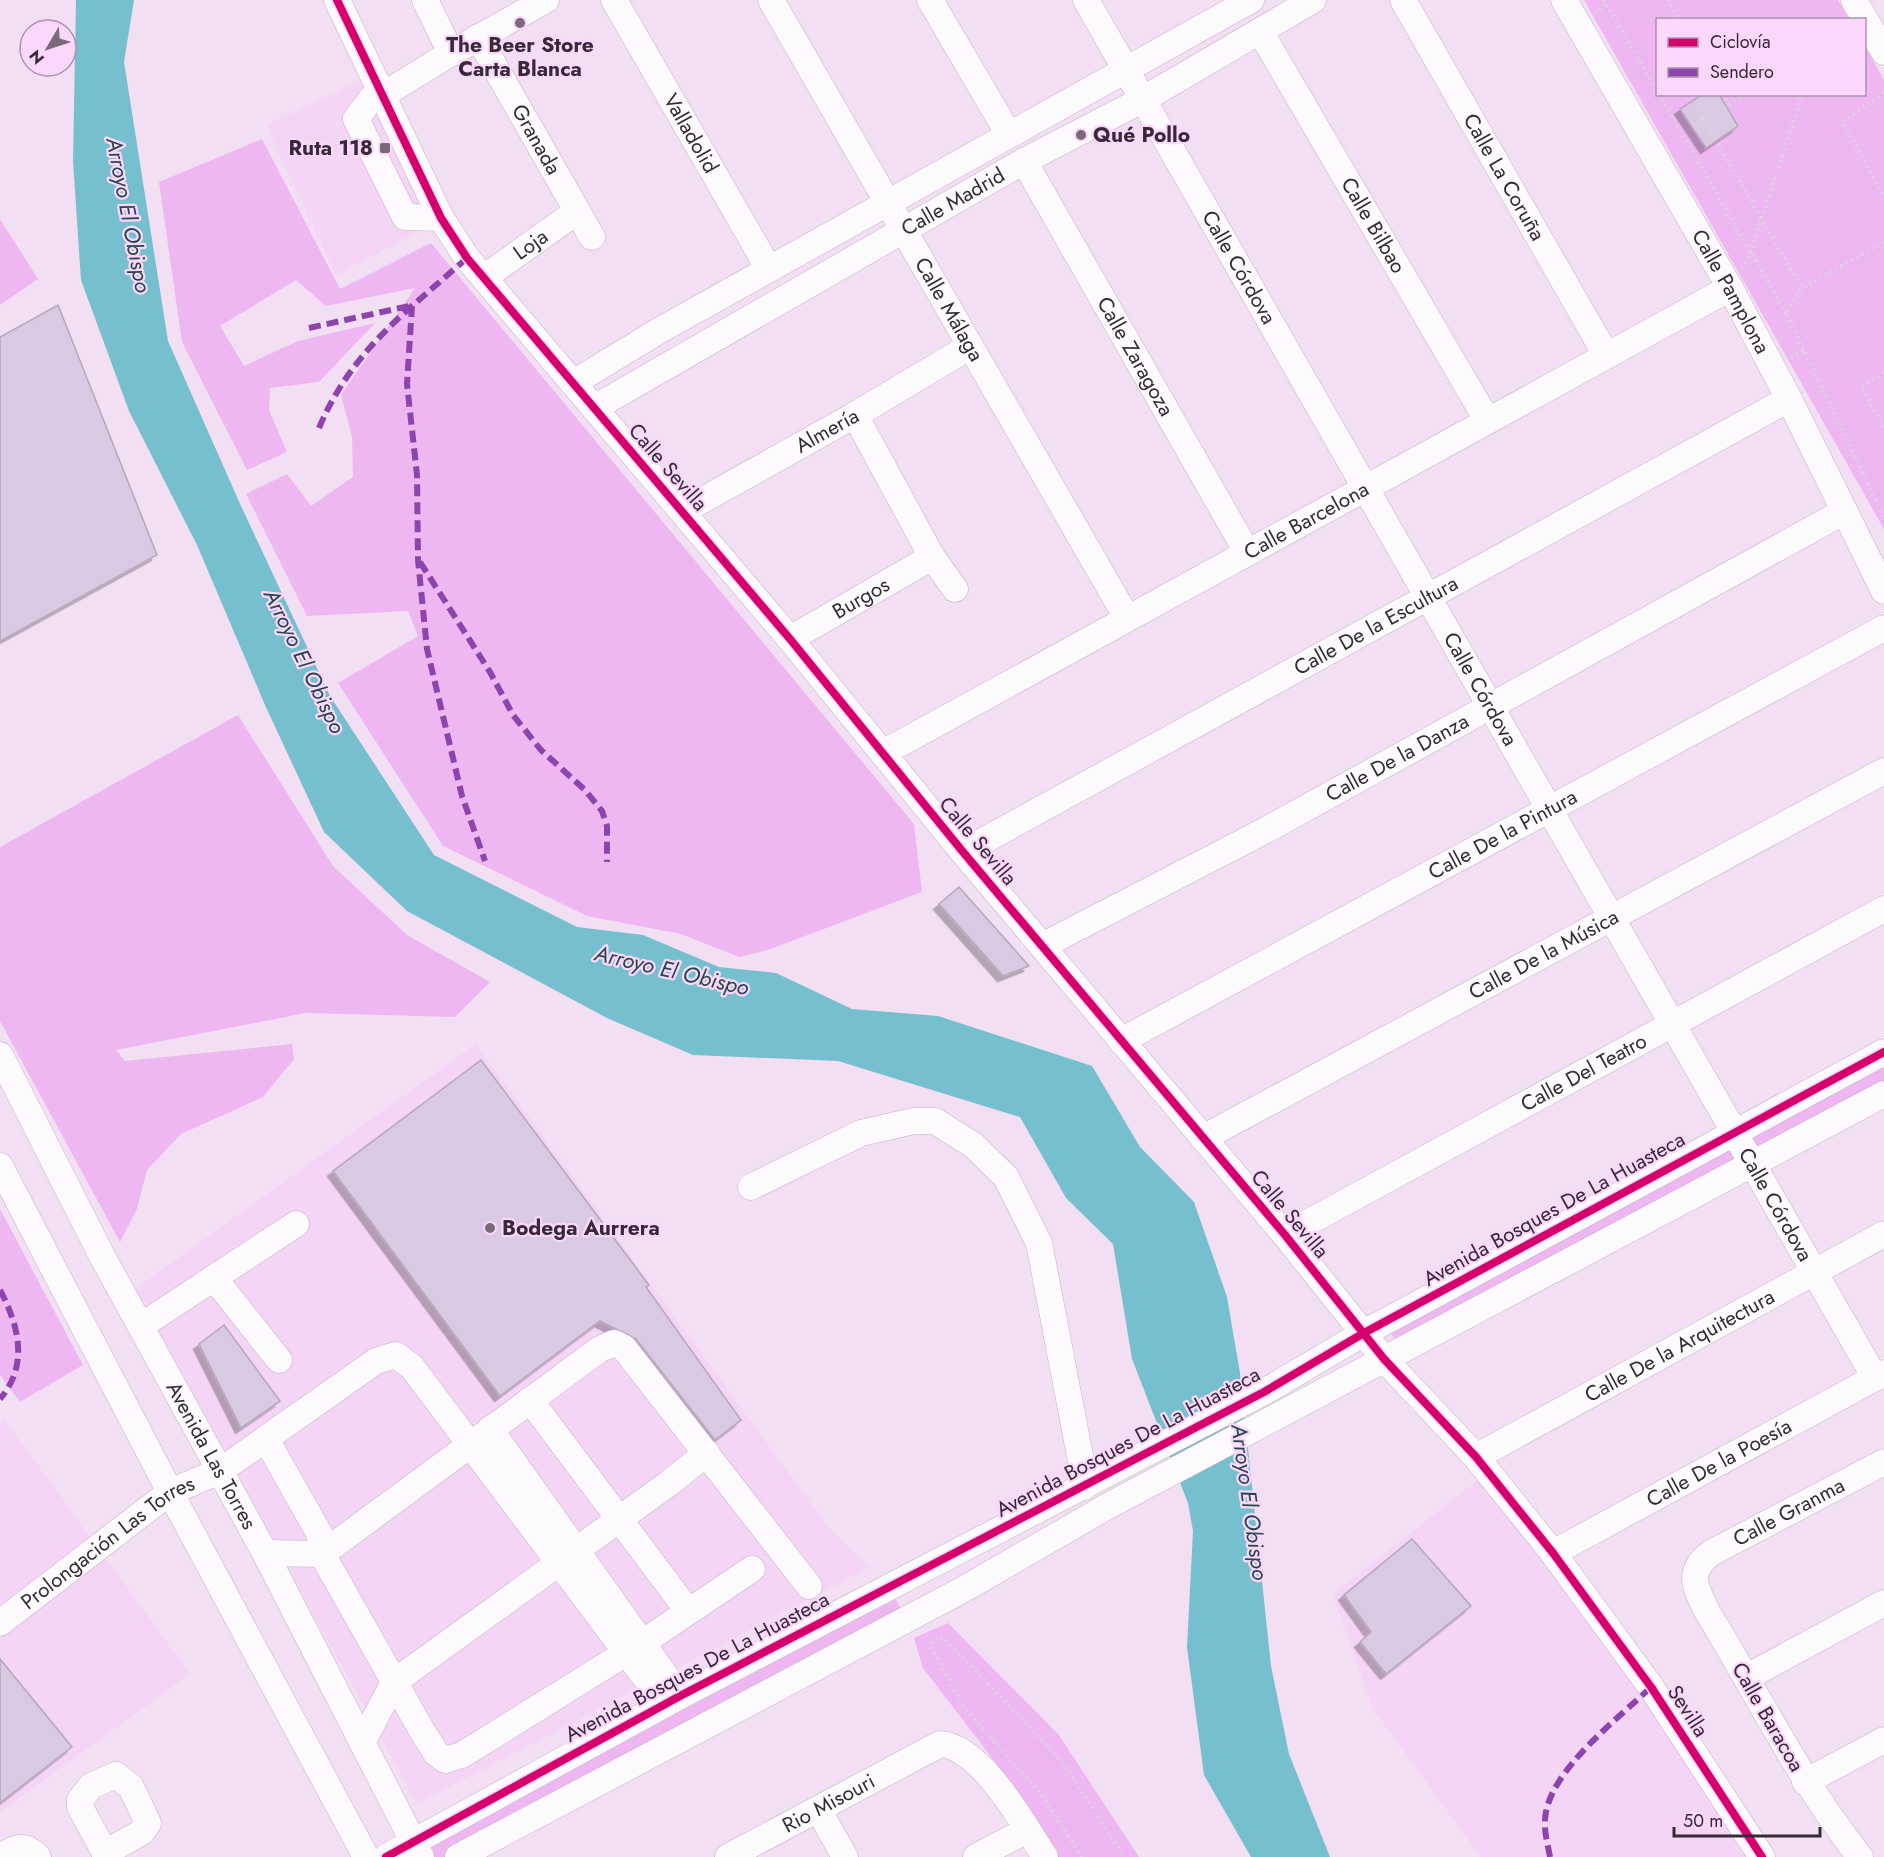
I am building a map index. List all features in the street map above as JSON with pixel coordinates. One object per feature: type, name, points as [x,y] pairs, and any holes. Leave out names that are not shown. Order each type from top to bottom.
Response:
[{"type":"street","name":"Calle Sevilla","points":[[337,0],[441,218],[467,258],[790,639],[963,852],[1285,1235],[1384,1359],[1476,1457],[1580,1587]]},
{"type":"street","points":[[426,0],[451,53]]},
{"type":"street","points":[[441,218],[405,218],[356,119],[381,91],[546,0]]},
{"type":"street","name":"Valladolid","points":[[614,0],[769,269]]},
{"type":"street","name":"Calle Málaga","points":[[771,0],[1127,618]]},
{"type":"street","points":[[930,0],[1008,133]]},
{"type":"street","name":"Calle Córdova","points":[[1086,0],[1754,1164],[1812,1272],[1879,1375]]},
{"type":"street","name":"Calle Madrid","points":[[594,408],[1024,160],[1142,100],[1313,0]]},
{"type":"street","name":"Calle La Coruña","points":[[1403,0],[1606,355]]},
{"type":"street","name":"Calle Pamplona","points":[[1564,0],[1730,288],[1789,399],[1884,591]]},
{"type":"street","points":[[1854,0],[1865,18]]},
{"type":"street","name":"Calle Madrid","points":[[573,383],[662,329],[1247,1]]},
{"type":"street","points":[[1866,20],[1884,51]]},
{"type":"street","name":"Calle Bilbao","points":[[1260,31],[1487,420]]},
{"type":"street","name":"Granada","points":[[478,38],[592,237]]},
{"type":"street","name":"Calle Zaragoza","points":[[1024,160],[1247,552]]},
{"type":"street","name":"Loja","points":[[485,277],[576,212]]},
{"type":"street","name":"Calle Barcelona","points":[[883,753],[1730,288]]},
{"type":"street","name":"Almería","points":[[683,512],[855,415],[969,346]]},
{"type":"street","name":"Calle De la Escultura","points":[[963,852],[1789,399]]},
{"type":"street","points":[[855,415],[932,557],[951,585]]},
{"type":"street","name":"Calle De la Danza","points":[[1042,946],[1266,830],[1843,512]]},
{"type":"street","name":"Burgos","points":[[790,639],[932,557]]},
{"type":"street","name":"Calle De la Pintura","points":[[1121,1041],[1550,811],[1884,628]]},
{"type":"street","name":"Calle De la Música","points":[[1203,1138],[1884,771]]},
{"type":"street","name":"Calle Del Teatro","points":[[1285,1235],[1884,909]]},
{"type":"street","name":"Avenida Bosques De La Huasteca","points":[[386,1857],[417,1849],[485,1801],[680,1696],[1264,1392],[1364,1333],[1884,1052]]},
{"type":"street","name":"Avenida Las Torres","points":[[0,1056],[141,1326],[265,1553],[417,1849]]},
{"type":"street","points":[[458,1857],[964,1589],[1108,1506],[1278,1415],[1884,1094]]},
{"type":"street","points":[[751,1187],[861,1133],[914,1121],[935,1121],[973,1145],[1006,1177],[1039,1244],[1082,1466],[1085,1487],[1081,1521]]},
{"type":"street","points":[[0,1166],[170,1492],[366,1857]]},
{"type":"street","points":[[141,1326],[296,1224]]},
{"type":"street","name":"Calle De la Arquitectura","points":[[1476,1457],[1884,1234]]},
{"type":"street","points":[[214,1278],[279,1360]]},
{"type":"street","points":[[265,1553],[322,1554],[600,1349],[609,1344],[618,1344],[707,1453],[809,1586]]},
{"type":"street","name":"Prolongación Las Torres","points":[[0,1623],[170,1492],[220,1471],[267,1441],[376,1361],[396,1355],[412,1367],[480,1436]]},
{"type":"street","name":"Calle De la Poesía","points":[[1553,1553],[1879,1375]]},
{"type":"street","points":[[530,1400],[688,1611]]},
{"type":"street","points":[[480,1436],[633,1648],[680,1696],[713,1722]]},
{"type":"street","points":[[267,1441],[319,1533],[322,1554],[436,1753],[445,1760],[453,1760],[633,1648],[752,1569]]},
{"type":"street","points":[[362,1743],[394,1682],[619,1520],[707,1453]]},
{"type":"street","name":"Calle Granma","points":[[1696,1568],[1711,1554],[1884,1462]]},
{"type":"street","name":"Calle Baracoa","points":[[1696,1568],[1697,1591],[1805,1782],[1860,1857]]},
{"type":"street","name":"Sevilla","points":[[1580,1587],[1651,1688],[1762,1857]]},
{"type":"street","points":[[1747,1677],[1884,1604]]},
{"type":"street","points":[[1805,1782],[1884,1740]]},
{"type":"street","name":"Rio Misouri","points":[[728,1857],[929,1749],[945,1744],[964,1753],[993,1782],[1027,1830]]},
{"type":"street","points":[[485,1801],[503,1833]]},
{"type":"street","points":[[818,1809],[845,1857]]},
{"type":"street","points":[[976,1857],[1027,1830],[1045,1857]]},
{"type":"street","points":[[1,1857],[21,1847],[28,1848],[38,1857]]},
{"type":"path","points":[[1604,0],[1656,90]]},
{"type":"path","points":[[1668,0],[1678,18]]},
{"type":"path","points":[[1884,93],[1842,122],[1884,196]]},
{"type":"path","points":[[1660,96],[1786,313],[1884,517]]},
{"type":"path","points":[[1723,96],[1728,104]]},
{"type":"path","points":[[1742,96],[1703,119],[1802,288]]},
{"type":"path","points":[[1730,288],[1751,252],[1801,96]]},
{"type":"path","points":[[1786,313],[1802,288],[1884,242]]},
{"type":"path","points":[[1884,373],[1861,386],[1884,427]]},
{"type":"path","points":[[1082,1857],[1041,1794],[962,1705],[931,1646],[935,1638],[946,1639],[1064,1764],[1124,1857]]},
{"type":"shaded area","points":[[1584,0],[1838,0],[1848,18],[1656,18],[1656,96],[1866,96],[1866,48],[1884,80],[1884,529]]},
{"type":"shaded area","name":"Ruta 118","points":[[370,77],[437,222],[336,275],[266,125]]},
{"type":"shaded area","points":[[262,139],[340,289],[431,243],[914,824],[922,892],[768,950],[739,957],[681,934],[587,916],[443,846],[338,683],[418,636],[408,611],[307,616],[246,494],[287,474],[311,506],[353,477],[352,437],[341,395],[415,288],[326,306],[296,280],[220,326],[244,366],[298,341],[375,323],[319,382],[270,388],[269,410],[287,452],[247,470],[182,342],[159,182]]},
{"type":"shaded area","points":[[0,219],[38,279],[0,305]]},
{"type":"shaded area","points":[[238,715],[333,866],[407,935],[490,982],[455,1017],[306,1013],[116,1050],[125,1061],[292,1044],[294,1059],[263,1097],[181,1134],[147,1170],[137,1209],[120,1242],[0,1021],[0,847]]},
{"type":"shaded area","points":[[476,1044],[828,1527],[870,1567],[417,1804],[135,1289]]},
{"type":"shaded area","points":[[1884,1050],[1884,1104],[1408,1359],[1377,1313]]},
{"type":"shaded area","points":[[0,1209],[83,1365],[20,1402],[0,1375]]},
{"type":"shaded area","points":[[5,1420],[190,1674],[0,1812],[0,1424]]},
{"type":"shaded area","points":[[1497,1465],[1732,1789],[1775,1857],[1481,1857],[1373,1709],[1333,1594]]},
{"type":"shaded area","points":[[887,1584],[913,1630],[485,1857],[423,1857],[413,1839]]},
{"type":"shaded area","points":[[948,1623],[1059,1735],[1139,1857],[1058,1857],[1005,1775],[923,1668],[914,1638]]},
{"type":"water","name":"Arroyo El Obispo","points":[[76,0],[134,0],[124,62],[168,341],[241,506],[330,696],[434,855],[577,927],[643,935],[719,967],[776,973],[852,1009],[938,1016],[1092,1066],[1140,1147],[1194,1202],[1227,1297],[1240,1373],[1271,1666],[1289,1754],[1330,1857],[1251,1857],[1204,1775],[1187,1647],[1193,1531],[1188,1503],[1132,1359],[1113,1244],[1066,1198],[1020,1117],[838,1061],[693,1055],[607,1018],[407,911],[324,832],[265,705],[197,545],[129,411],[81,280],[73,161],[75,78],[78,78],[78,18],[76,18]]},
{"type":"building","points":[[1700,96],[1720,96],[1738,126],[1706,148],[1680,109]]},
{"type":"building","points":[[58,305],[157,555],[0,641],[0,337]]},
{"type":"building","points":[[959,887],[1029,966],[1003,976],[939,904]]},
{"type":"building","name":"Bodega Aurrera","points":[[481,1060],[649,1285],[646,1287],[741,1420],[715,1440],[636,1339],[600,1321],[500,1396],[333,1171]]},
{"type":"building","points":[[224,1325],[280,1401],[241,1428],[199,1344]]},
{"type":"building","points":[[1412,1539],[1471,1606],[1386,1674],[1360,1642],[1371,1632],[1344,1595]]},
{"type":"building","points":[[0,1659],[72,1747],[0,1803]]},
{"type":"marked path","points":[[467,258],[412,306],[407,384],[417,475],[418,560],[427,649],[462,796],[485,861]]},
{"type":"marked path","points":[[309,328],[409,306]]},
{"type":"marked path","points":[[319,428],[327,410],[358,361],[412,306]]},
{"type":"marked path","points":[[420,562],[490,672],[513,715],[541,750],[585,790],[602,811],[607,826],[607,862]]},
{"type":"marked path","points":[[0,1290],[12,1317],[18,1345],[15,1373],[0,1399]]},
{"type":"marked path","points":[[1550,1857],[1545,1820],[1549,1802],[1558,1783],[1586,1747],[1651,1687]]},
{"type":"cycle path","points":[[337,0],[441,218],[467,258],[790,639],[963,852],[1285,1235],[1384,1359],[1476,1457],[1553,1553],[1651,1687],[1762,1857]]},
{"type":"cycle path","points":[[386,1857],[680,1696],[1264,1392],[1364,1333],[1884,1052]]},
{"type":"place","name":"The Beer Store Carta Blanca","points":[[520,23]]},
{"type":"place","name":"Qué Pollo","points":[[1081,135]]},
{"type":"place","name":"Ruta 118","points":[[385,148]]},
{"type":"place","name":"Bodega Aurrera","points":[[490,1228]]}]
